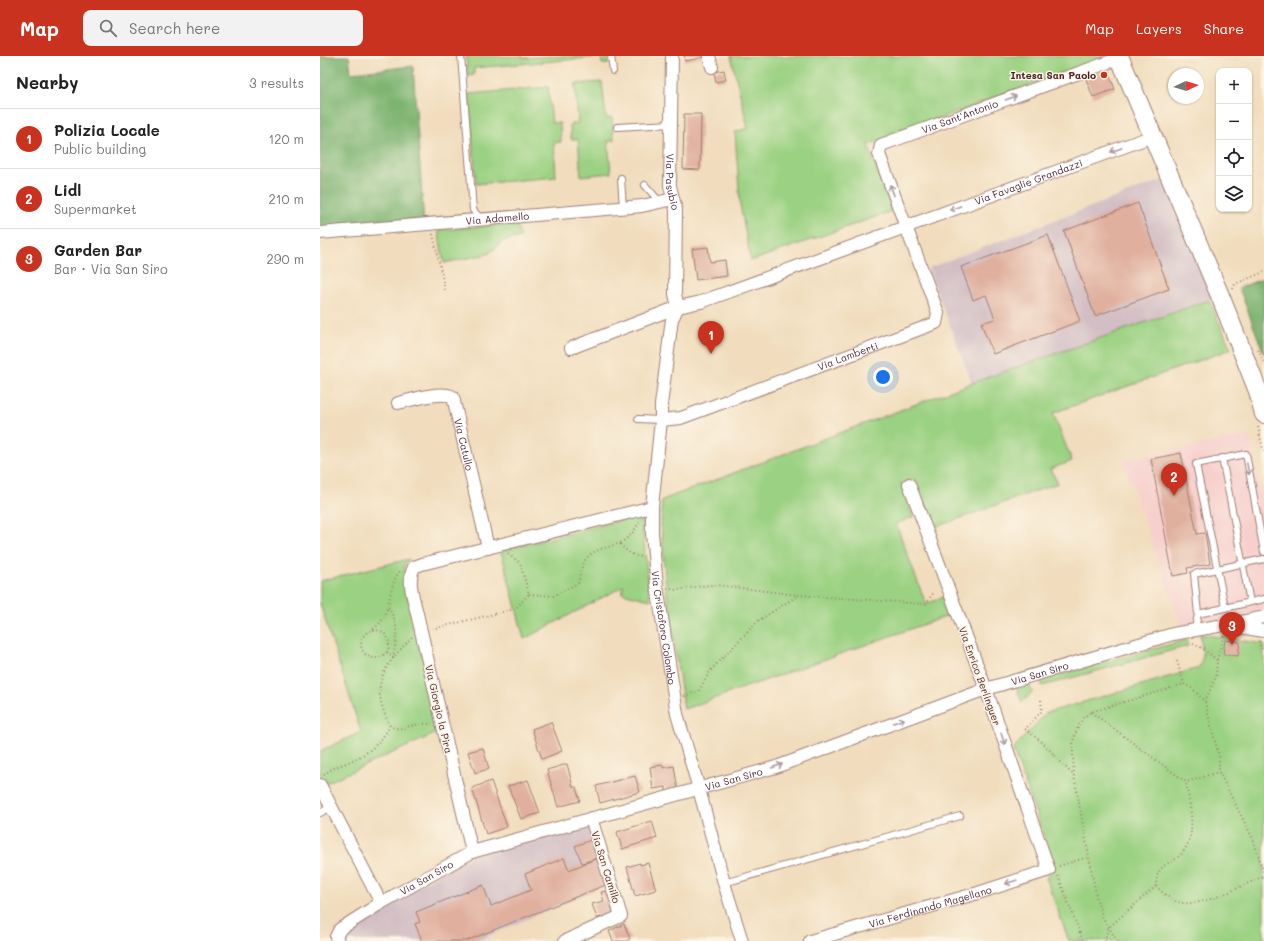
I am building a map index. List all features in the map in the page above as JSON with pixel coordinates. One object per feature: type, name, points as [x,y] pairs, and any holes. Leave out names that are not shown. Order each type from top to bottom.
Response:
[{"type":"main road","points":[[1120,57],[1221,298],[1258,391],[1264,414]]},
{"type":"street","name":"Via Pasubio","points":[[672,56],[670,186],[676,210],[675,294],[678,307]]},
{"type":"street","name":"Via Sant'Antonio","points":[[905,227],[879,154],[881,145],[1120,57]]},
{"type":"street","name":"Via Favaglie Grandazzi","points":[[571,348],[678,307],[701,302],[1153,136]]},
{"type":"street","name":"Via Adamello","points":[[320,233],[623,208],[642,206],[673,199]]},
{"type":"street","name":"Via Lamberti","points":[[661,420],[681,418],[936,323],[938,313],[905,227]]},
{"type":"street","name":"Via Cristoforo Colombo","points":[[678,307],[672,320],[661,404],[661,420],[648,508],[657,586],[677,714],[699,788],[724,883],[742,941]]},
{"type":"street","name":"Via Catullo","points":[[398,403],[421,397],[448,394],[453,397],[492,547]]},
{"type":"street","name":"Via Enrico Berlinguer","points":[[909,484],[1052,869]]},
{"type":"street","points":[[414,567],[648,508]]},
{"type":"street","name":"Via Giorgio la Pira","points":[[414,567],[410,581],[472,852]]},
{"type":"street","points":[[1262,635],[1226,625],[1264,617]]},
{"type":"street","name":"Via San Siro","points":[[333,940],[340,929],[381,903],[472,852],[776,767],[986,689],[1195,629],[1221,630]]},
{"type":"street","points":[[321,782],[331,807],[381,903]]},
{"type":"street","name":"Via San Camillo","points":[[565,941],[621,916],[591,818]]},
{"type":"street","name":"Via Ferdinando Magellano","points":[[810,941],[978,893],[1052,869]]},
{"type":"lane","points":[[461,56],[473,210],[483,220]]},
{"type":"lane","points":[[611,56],[612,71]]},
{"type":"lane","points":[[617,127],[671,124]]},
{"type":"lane","points":[[621,178],[623,208]]},
{"type":"lane","points":[[645,185],[659,201]]},
{"type":"lane","points":[[638,420],[661,420]]},
{"type":"lane","points":[[1225,607],[1196,464],[1246,454],[1264,552]]},
{"type":"lane","points":[[1222,458],[1250,602]]},
{"type":"lane","points":[[1195,629],[1198,614],[1194,574],[1264,559]]},
{"type":"lane","points":[[1198,614],[1264,599]]},
{"type":"lane","points":[[320,813],[331,807]]},
{"type":"lane","points":[[724,883],[960,816]]},
{"type":"path","points":[[431,224],[445,290]]},
{"type":"path","points":[[1230,294],[1235,284],[1264,272]]},
{"type":"path","points":[[529,594],[554,596],[578,583],[586,560],[593,553],[620,544],[630,536],[648,508]]},
{"type":"path","points":[[620,544],[626,552],[635,556],[654,558]]},
{"type":"path","points":[[492,547],[520,563],[529,594]]},
{"type":"path","points":[[373,630],[382,631],[388,637],[389,642],[386,652],[380,657],[372,657],[362,650],[361,641],[363,636],[368,631],[373,630],[382,623],[388,607],[393,583],[398,573],[404,566],[414,567]]},
{"type":"path","points":[[657,586],[676,590],[709,585],[798,595],[926,604],[934,592]]},
{"type":"path","points":[[443,724],[415,724],[403,729],[397,729],[390,726],[382,711],[379,688],[381,678],[393,658],[416,633],[515,609],[529,594]]},
{"type":"path","points":[[675,699],[700,691],[710,671],[758,621],[798,595]]},
{"type":"path","points":[[388,607],[397,625],[393,658]]},
{"type":"path","points":[[1205,702],[1216,677],[1221,630]]},
{"type":"path","points":[[1262,635],[1260,646],[1264,650]]},
{"type":"path","points":[[1193,644],[1202,648],[1217,660]]},
{"type":"path","points":[[386,652],[393,658]]},
{"type":"path","points":[[1156,886],[1178,902],[1189,903],[1213,898],[1264,875],[1253,839],[1220,772],[1219,757],[1205,702],[1193,689],[1184,684],[1177,661]]},
{"type":"path","points":[[1116,941],[1108,928],[1097,900],[1074,776],[1073,742],[1078,727],[1084,716],[1091,712],[1184,684]]},
{"type":"path","points":[[1041,700],[1042,712],[1025,729],[1042,742],[1074,776]]},
{"type":"path","points":[[1091,712],[1186,782],[1192,827],[1190,839],[1185,851],[1159,869],[1156,877],[1156,886],[1108,928],[1105,941]]},
{"type":"path","points":[[321,782],[328,771],[369,752],[378,744],[390,726]]},
{"type":"path","points":[[1186,782],[1220,772]]},
{"type":"path","points":[[1083,941],[1052,869],[1088,857]]},
{"type":"shaded area","points":[[1165,179],[1215,297],[972,383],[928,268]]},
{"type":"shaded area","points":[[1250,435],[1264,514],[1264,610],[1182,627],[1123,460]]},
{"type":"shaded area","points":[[589,822],[608,884],[476,941],[339,941],[336,934],[474,854]]},
{"type":"green space","points":[[320,56],[349,56],[351,73],[413,66],[424,224],[320,233]]},
{"type":"green space","points":[[466,56],[523,56],[523,58],[549,56],[608,56],[608,64],[602,64],[601,57],[474,68],[474,75],[468,76]]},
{"type":"green space","points":[[731,56],[1104,57],[868,145],[892,211],[751,261],[740,205],[735,132],[748,128]]},
{"type":"green space","points":[[602,82],[606,118],[612,118],[614,140],[608,141],[611,173],[581,176],[578,139],[571,139],[570,124],[578,123],[575,84]]},
{"type":"green space","points":[[548,87],[552,123],[560,123],[561,142],[554,143],[556,177],[476,184],[469,94]]},
{"type":"green space","points":[[516,224],[521,237],[503,241],[488,254],[444,263],[438,230]]},
{"type":"green space","points":[[1264,278],[1264,354],[1239,288]]},
{"type":"green space","points":[[1209,300],[1231,349],[1053,413],[1072,461],[1050,469],[1058,483],[933,528],[915,479],[901,483],[913,517],[896,524],[926,604],[943,597],[950,615],[684,709],[666,588],[661,525],[662,500],[972,383]]},
{"type":"green space","points":[[641,515],[650,600],[622,593],[624,586],[524,639],[501,551]]},
{"type":"green space","points":[[409,559],[404,566],[404,577],[439,732],[326,783],[320,774],[320,751],[361,732],[320,604],[320,581]]},
{"type":"green space","points":[[1200,634],[1264,644],[1264,941],[1069,941],[1046,878],[1055,867],[1013,749],[1046,713],[1199,668],[1203,656]]},
{"type":"green space","points":[[1186,640],[1188,646],[1042,686],[1041,680]]},
{"type":"green space","points":[[1028,682],[1032,692],[1022,703],[1016,686]]},
{"type":"building","points":[[684,56],[705,56],[705,57],[685,61]]},
{"type":"building","points":[[1107,69],[1115,89],[1093,97],[1085,77]]},
{"type":"building","points":[[724,70],[726,80],[716,82],[714,72]]},
{"type":"building","points":[[684,114],[701,114],[700,170],[683,169]]},
{"type":"building","points":[[1138,203],[1169,289],[1095,316],[1064,231]]},
{"type":"building","points":[[1048,235],[1080,321],[993,354],[981,323],[995,319],[986,295],[973,300],[961,267]]},
{"type":"building","points":[[708,247],[710,262],[725,260],[727,276],[696,280],[692,249]]},
{"type":"building","points":[[1181,453],[1197,534],[1205,533],[1210,564],[1187,568],[1188,573],[1173,576],[1151,459]]},
{"type":"building","points":[[1225,640],[1240,642],[1238,656],[1223,654]]},
{"type":"building","points":[[551,722],[562,751],[542,759],[532,729]]},
{"type":"building","points":[[483,748],[489,769],[475,773],[468,752]]},
{"type":"building","points":[[567,764],[573,787],[576,787],[580,801],[558,807],[547,770]]},
{"type":"building","points":[[663,765],[663,768],[674,766],[678,790],[666,791],[666,787],[653,789],[650,767]]},
{"type":"building","points":[[635,776],[640,792],[600,803],[596,786]]},
{"type":"building","points":[[528,780],[540,813],[521,819],[508,786]]},
{"type":"building","points":[[491,781],[507,827],[486,834],[472,788]]},
{"type":"building","points":[[652,821],[657,838],[622,849],[617,832]]},
{"type":"building","points":[[591,840],[598,858],[582,863],[575,846]]},
{"type":"building","points":[[564,858],[569,870],[598,858],[608,884],[466,941],[422,941],[415,924],[420,922],[416,912],[483,885],[491,906],[531,890],[525,874]]},
{"type":"building","points":[[640,863],[640,865],[648,863],[656,890],[635,896],[627,867]]},
{"type":"building","points":[[610,890],[618,916],[609,915],[597,918],[592,904],[604,901],[601,892]]},
{"type":"building","points":[[624,924],[630,939],[626,941],[613,941],[609,931]]},
{"type":"place","name":"Intesa San Paolo","points":[[1104,75]]},
{"type":"place","name":"Polizia Locale","points":[[711,354]]},
{"type":"place","name":"Lidl","points":[[1174,496]]},
{"type":"place","name":"Garden Bar","points":[[1232,645]]}]
